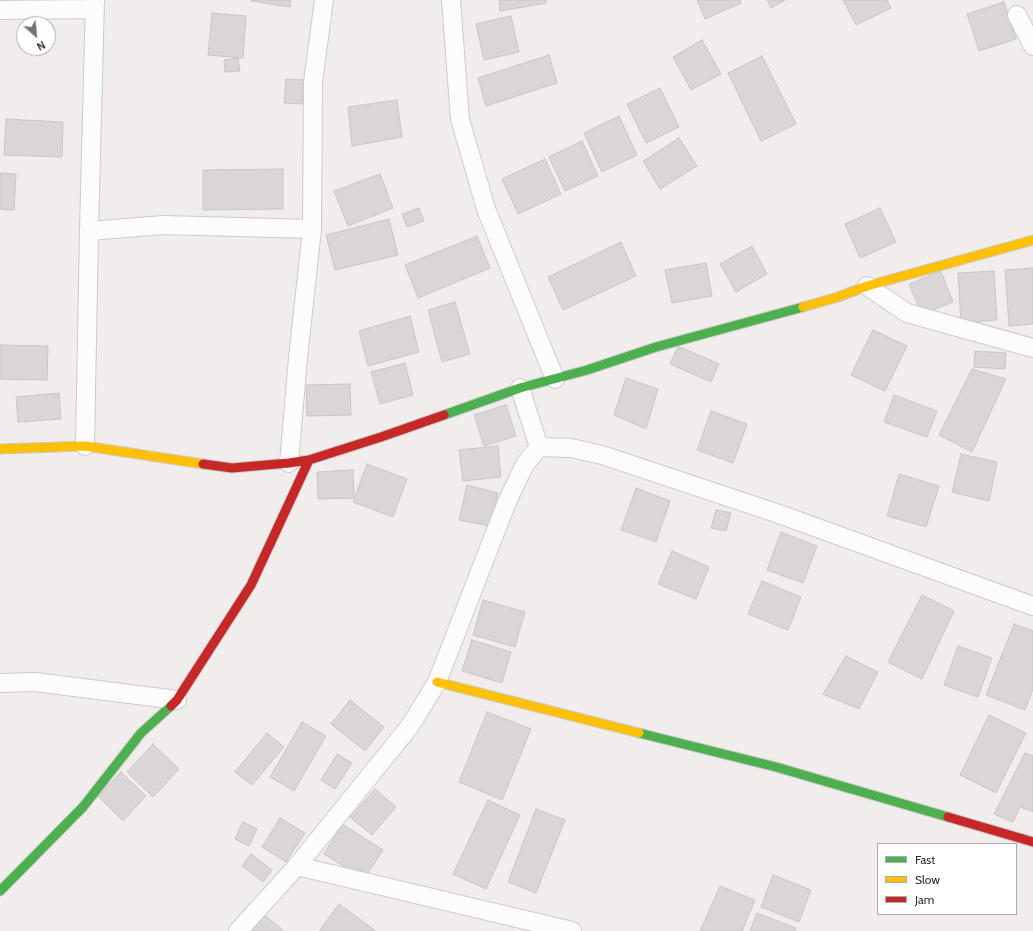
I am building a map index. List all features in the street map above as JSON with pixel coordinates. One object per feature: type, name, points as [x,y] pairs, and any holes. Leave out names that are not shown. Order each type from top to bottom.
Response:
[{"type":"street","points":[[289,463],[298,358],[312,229],[313,82],[324,0]]},
{"type":"street","points":[[450,0],[460,118],[486,209],[554,379]]},
{"type":"street","points":[[0,10],[95,5],[85,446]]},
{"type":"street","points":[[1017,15],[1033,46]]},
{"type":"street","points":[[89,231],[163,225],[312,229]]},
{"type":"street","points":[[0,449],[85,446],[232,468],[309,460],[381,437],[520,388],[587,370],[656,347],[838,297],[867,286],[952,264],[1033,240]]},
{"type":"street","points":[[867,286],[907,313],[1033,348]]},
{"type":"street","points":[[520,388],[539,447]]},
{"type":"street","points":[[539,447],[571,448],[602,455],[779,514],[1033,606]]},
{"type":"street","points":[[238,931],[297,866],[410,726],[437,682],[506,502],[525,464],[539,447]]},
{"type":"street","points":[[0,891],[83,807],[141,733],[177,700],[251,585],[309,460]]},
{"type":"street","points":[[0,683],[35,682],[177,700]]},
{"type":"street","points":[[437,682],[776,767],[1033,842]]},
{"type":"street","points":[[297,866],[572,931]]},
{"type":"building","points":[[251,0],[291,0],[290,7]]},
{"type":"building","points":[[499,0],[546,0],[546,3],[500,11]]},
{"type":"building","points":[[697,0],[740,0],[741,3],[705,19]]},
{"type":"building","points":[[767,0],[785,0],[771,8]]},
{"type":"building","points":[[843,0],[887,0],[891,8],[856,25]]},
{"type":"building","points":[[1004,2],[1016,39],[979,51],[967,14]]},
{"type":"building","points":[[212,13],[246,16],[243,58],[208,55]]},
{"type":"building","points":[[511,16],[519,52],[484,60],[476,24]]},
{"type":"building","points":[[702,40],[721,74],[691,90],[673,57]]},
{"type":"building","points":[[549,55],[557,83],[486,106],[478,78]]},
{"type":"building","points":[[762,56],[796,124],[761,141],[728,73]]},
{"type":"building","points":[[238,58],[240,71],[225,72],[224,60]]},
{"type":"building","points":[[286,79],[304,80],[302,104],[284,103]]},
{"type":"building","points":[[660,88],[679,127],[646,143],[627,104]]},
{"type":"building","points":[[397,100],[402,137],[352,146],[348,107]]},
{"type":"building","points":[[619,116],[637,155],[602,172],[584,133]]},
{"type":"building","points":[[6,119],[63,122],[62,157],[4,155]]},
{"type":"building","points":[[679,138],[697,166],[660,189],[643,161]]},
{"type":"building","points":[[582,141],[598,176],[565,191],[549,157]]},
{"type":"building","points":[[545,159],[561,194],[518,214],[502,179]]},
{"type":"building","points":[[283,169],[283,209],[203,210],[203,170]]},
{"type":"building","points":[[0,173],[16,174],[14,210],[0,209]]},
{"type":"building","points":[[380,174],[393,208],[348,226],[334,191]]},
{"type":"building","points":[[419,208],[424,221],[407,227],[402,214]]},
{"type":"building","points":[[880,208],[896,242],[860,258],[845,224]]},
{"type":"building","points":[[389,219],[398,255],[335,270],[326,235]]},
{"type":"building","points":[[477,236],[490,268],[418,298],[405,265]]},
{"type":"building","points":[[621,242],[636,276],[563,310],[548,277]]},
{"type":"building","points":[[752,246],[767,274],[736,292],[720,264]]},
{"type":"building","points":[[706,263],[712,296],[672,303],[665,270]]},
{"type":"building","points":[[1033,268],[1033,324],[1009,326],[1005,270]]},
{"type":"building","points":[[941,271],[953,302],[922,314],[909,284]]},
{"type":"building","points":[[994,271],[997,320],[961,323],[958,273]]},
{"type":"building","points":[[455,302],[470,354],[442,362],[428,310]]},
{"type":"building","points":[[410,316],[419,352],[368,366],[359,331]]},
{"type":"building","points":[[873,330],[907,346],[885,391],[851,375]]},
{"type":"building","points":[[0,345],[48,346],[47,380],[0,379]]},
{"type":"building","points":[[678,346],[719,364],[711,382],[670,364]]},
{"type":"building","points":[[975,351],[1006,353],[1005,369],[974,367]]},
{"type":"building","points":[[405,363],[413,395],[380,404],[371,372]]},
{"type":"building","points":[[972,369],[1006,379],[972,452],[939,435]]},
{"type":"building","points":[[626,378],[658,389],[646,429],[614,415]]},
{"type":"building","points":[[350,384],[351,415],[307,416],[306,385]]},
{"type":"building","points":[[59,393],[61,419],[18,422],[16,397]]},
{"type":"building","points":[[894,395],[937,411],[927,437],[884,422]]},
{"type":"building","points":[[506,405],[516,436],[484,446],[474,415]]},
{"type":"building","points":[[711,411],[747,424],[733,463],[697,450]]},
{"type":"building","points":[[498,446],[501,477],[463,481],[459,450]]},
{"type":"building","points":[[961,454],[997,462],[989,501],[952,492]]},
{"type":"building","points":[[367,464],[407,479],[393,517],[353,502]]},
{"type":"building","points":[[353,470],[354,498],[318,499],[317,472]]},
{"type":"building","points":[[899,474],[939,486],[926,527],[887,516]]},
{"type":"building","points":[[467,485],[498,493],[490,526],[459,520]]},
{"type":"building","points":[[636,488],[670,501],[656,542],[621,530]]},
{"type":"building","points":[[716,510],[731,513],[726,531],[711,528]]},
{"type":"building","points":[[781,532],[817,546],[803,583],[767,570]]},
{"type":"building","points":[[672,551],[709,567],[696,599],[658,584]]},
{"type":"building","points":[[762,581],[801,597],[788,630],[748,614]]},
{"type":"building","points":[[922,595],[954,611],[922,679],[888,662]]},
{"type":"building","points":[[483,600],[525,612],[515,647],[473,635]]},
{"type":"building","points":[[1014,624],[1033,631],[1033,689],[1025,710],[986,695]]},
{"type":"building","points":[[472,640],[511,652],[502,683],[462,671]]},
{"type":"building","points":[[958,646],[992,658],[978,697],[944,685]]},
{"type":"building","points":[[846,656],[878,672],[859,709],[823,694]]},
{"type":"building","points":[[350,700],[384,727],[365,751],[331,724]]},
{"type":"building","points":[[487,712],[531,729],[502,800],[459,782]]},
{"type":"building","points":[[989,715],[1026,733],[996,793],[960,775]]},
{"type":"building","points":[[302,722],[326,736],[294,791],[270,777]]},
{"type":"building","points":[[267,733],[284,747],[252,785],[235,772]]},
{"type":"building","points":[[153,744],[179,769],[153,797],[127,772]]},
{"type":"building","points":[[1025,753],[1033,756],[1033,812],[1020,807],[1013,822],[994,814]]},
{"type":"building","points":[[337,754],[352,763],[335,789],[321,780]]},
{"type":"building","points":[[121,772],[146,796],[123,821],[98,796]]},
{"type":"building","points":[[375,789],[396,807],[372,835],[350,817]]},
{"type":"building","points":[[488,800],[520,815],[486,889],[453,874]]},
{"type":"building","points":[[536,809],[565,820],[536,893],[508,882]]},
{"type":"building","points":[[280,818],[305,833],[286,862],[262,847]]},
{"type":"building","points":[[243,822],[257,829],[249,846],[235,839]]},
{"type":"building","points":[[342,824],[383,850],[364,879],[324,854]]},
{"type":"building","points":[[251,854],[272,870],[263,882],[242,866]]},
{"type":"building","points":[[773,875],[811,890],[799,922],[761,907]]},
{"type":"building","points":[[720,886],[755,900],[742,931],[700,931]]},
{"type":"building","points":[[339,904],[376,931],[319,931]]},
{"type":"building","points":[[757,913],[796,928],[795,931],[750,931]]},
{"type":"building","points":[[265,915],[284,931],[251,931]]},
{"type":"traffic: fast","points":[[444,415],[520,388],[587,370],[656,347],[803,307]]},
{"type":"traffic: fast","points":[[0,891],[83,807],[141,733],[171,706]]},
{"type":"traffic: fast","points":[[639,733],[776,767],[948,817]]},
{"type":"traffic: slow","points":[[803,307],[838,297],[867,286],[1033,240]]},
{"type":"traffic: slow","points":[[0,449],[85,446],[203,464]]},
{"type":"traffic: slow","points":[[437,682],[639,733]]},
{"type":"traffic: jam","points":[[203,464],[232,468],[309,460],[444,415]]},
{"type":"traffic: jam","points":[[171,706],[177,700],[251,585],[309,460]]},
{"type":"traffic: jam","points":[[948,817],[1033,842]]}]
